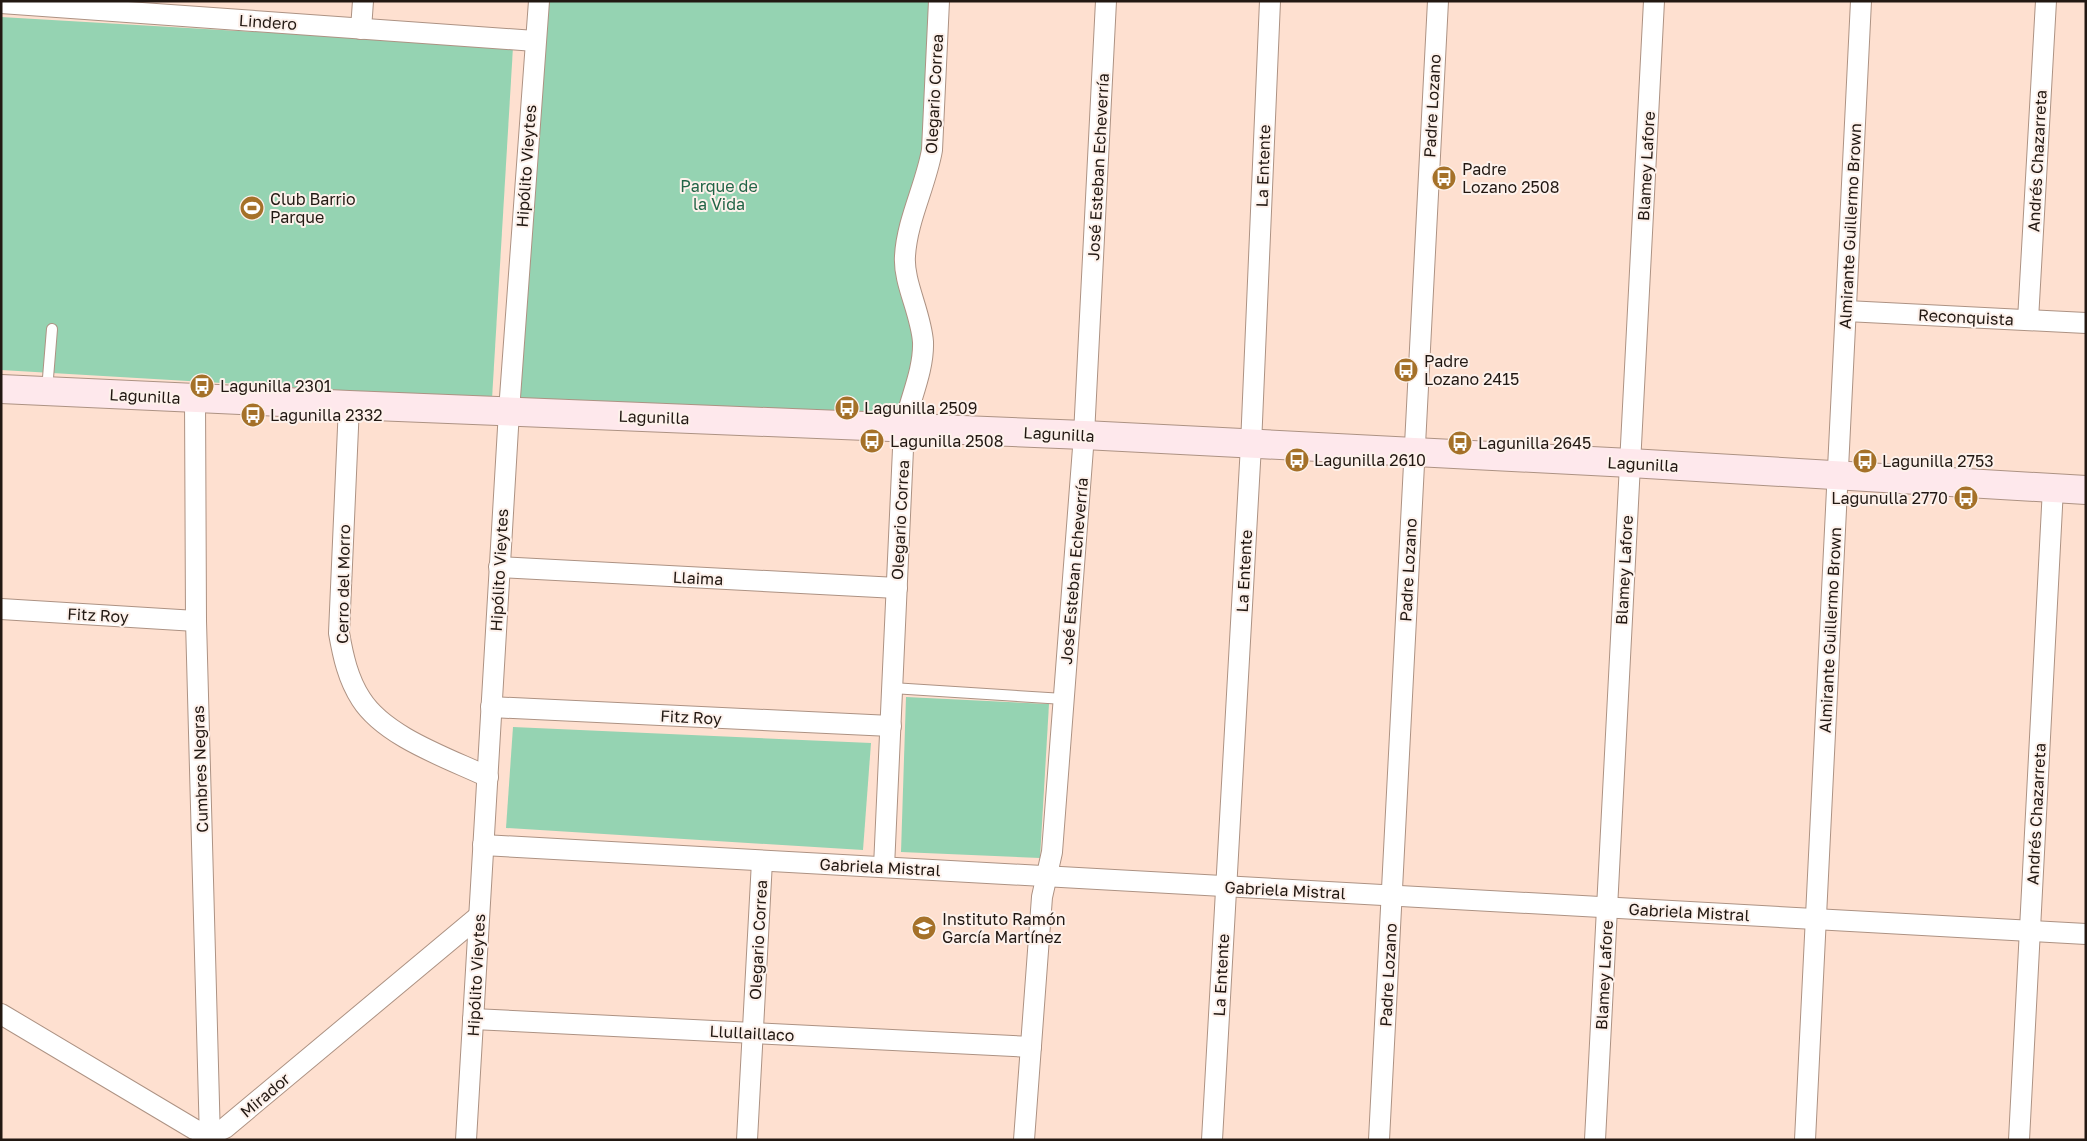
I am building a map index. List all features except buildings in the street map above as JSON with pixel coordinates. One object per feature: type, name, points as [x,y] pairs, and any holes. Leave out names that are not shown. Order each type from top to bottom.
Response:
[{"type":"main road","name":"Lagunilla","points":[[1,389],[904,427],[1630,464],[2086,490]]},
{"type":"street","points":[[361,29],[363,1]]},
{"type":"street","name":"Hipólito Vieytes","points":[[466,1140],[499,567],[539,1]]},
{"type":"street","name":"Olegario Correa","points":[[884,868],[904,427],[921,362],[923,343],[920,316],[907,276],[905,258],[908,239],[929,167],[932,150],[939,1]]},
{"type":"street","name":"José Esteban Echeverría","points":[[1024,1140],[1042,897],[1052,852],[1084,436],[1106,1]]},
{"type":"street","name":"La Entente","points":[[1212,1140],[1251,445],[1270,1]]},
{"type":"street","name":"Padre Lozano","points":[[1379,1140],[1438,1]]},
{"type":"street","name":"Blamey Lafore","points":[[1595,1140],[1654,1]]},
{"type":"street","name":"Almirante Guillermo Brown","points":[[1805,1140],[1861,1]]},
{"type":"street","name":"Andrés Chazarreta","points":[[2028,320],[2046,1]]},
{"type":"street","name":"Lindero","points":[[1,3],[194,9],[361,29],[535,41]]},
{"type":"street","name":"Reconquista","points":[[1846,311],[2086,323]]},
{"type":"street","name":"Cumbres Negras","points":[[195,398],[196,621],[210,1137]]},
{"type":"street","name":"Cerro del Morro","points":[[349,405],[339,633],[343,655],[352,683],[361,700],[375,716],[400,734],[488,777]]},
{"type":"street","name":"Andrés Chazarreta","points":[[2019,1140],[2054,488]]},
{"type":"street","name":"Llaima","points":[[499,567],[897,588]]},
{"type":"street","name":"Fitz Roy","points":[[1,610],[196,621]]},
{"type":"street","name":"Fitz Roy","points":[[491,707],[890,726]]},
{"type":"street","name":"Gabriela Mistral","points":[[483,845],[2086,934]]},
{"type":"street","name":"Olegario Correa","points":[[747,1140],[762,861]]},
{"type":"street","name":"Mirador","points":[[210,1137],[225,1128],[479,916]]},
{"type":"street","points":[[1,1014],[210,1137]]},
{"type":"street","name":"Llullaillaco","points":[[473,1019],[1031,1047]]},
{"type":"lane","points":[[47,391],[52,329]]},
{"type":"lane","points":[[892,688],[1064,699]]},
{"type":"green space","name":"Parque de la Vida","points":[[539,1],[939,1],[932,150],[907,239],[920,316],[904,427],[509,411]]},
{"type":"green space","name":"Club Barrio Parque","points":[[1,17],[513,47],[492,399],[1,370]]},
{"type":"green space","points":[[906,697],[1049,704],[1040,858],[901,852]]},
{"type":"green space","points":[[513,727],[871,743],[863,850],[506,828]]},
{"type":"place","name":"Padre Lozano 2508","points":[[1444,178]]},
{"type":"place","name":"Club Barrio Parque","points":[[252,208]]},
{"type":"place","name":"Padre Lozano 2415","points":[[1406,370]]},
{"type":"place","name":"Lagunilla 2301","points":[[202,386]]},
{"type":"place","name":"Lagunilla 2509","points":[[847,408]]},
{"type":"place","name":"Lagunilla 2332","points":[[253,415]]},
{"type":"place","name":"Lagunilla 2508","points":[[872,441]]},
{"type":"place","name":"Lagunilla 2645","points":[[1460,443]]},
{"type":"place","name":"Lagunilla 2610","points":[[1297,460]]},
{"type":"place","name":"Lagunilla 2753","points":[[1865,461]]},
{"type":"place","name":"Lagunulla 2770","points":[[1966,498]]},
{"type":"place","name":"Instituto Ramón García Martínez","points":[[924,928]]}]
